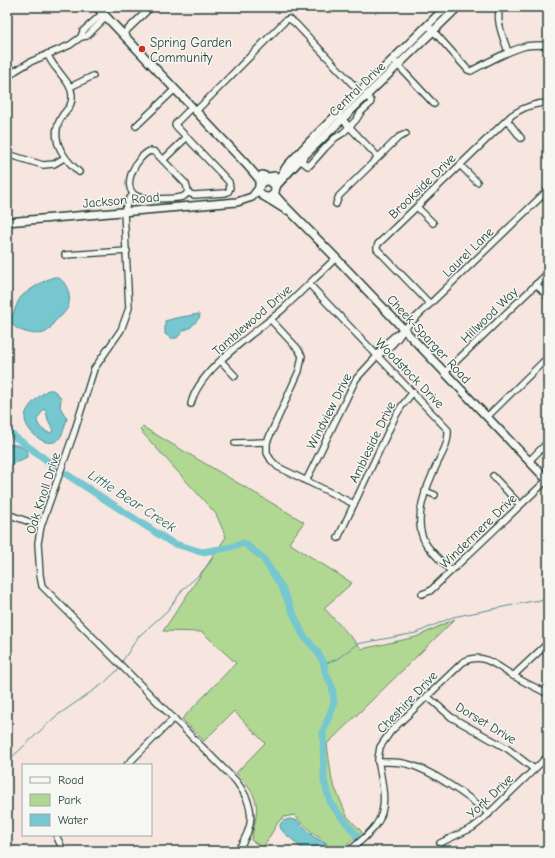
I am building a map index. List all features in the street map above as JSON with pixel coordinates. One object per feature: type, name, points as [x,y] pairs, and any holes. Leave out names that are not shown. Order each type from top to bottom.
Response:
[{"type":"main road","points":[[97,7],[246,164],[259,179],[260,194],[265,197],[270,197],[275,192],[274,184],[269,182],[246,164]]},
{"type":"main road","name":"Central Drive","points":[[269,182],[278,178],[287,166],[339,117],[367,96],[428,25],[446,7]]},
{"type":"main road","name":"Central Drive","points":[[275,192],[278,185],[360,92],[433,31],[458,7]]},
{"type":"main road","points":[[262,175],[268,177],[275,176],[287,166]]},
{"type":"main road","points":[[259,187],[262,183],[269,182]]},
{"type":"main road","name":"Jackson Road","points":[[237,202],[252,197],[259,187]]},
{"type":"main road","name":"Cheek-Sparger Road","points":[[275,192],[279,199],[547,481]]},
{"type":"main road","name":"Cheek-Sparger Road","points":[[265,197],[293,213]]},
{"type":"main road","name":"Jackson Road","points":[[7,222],[237,202],[248,203],[265,197]]},
{"type":"street","points":[[123,34],[151,7]]},
{"type":"street","points":[[500,7],[498,11],[500,26],[508,52]]},
{"type":"street","points":[[7,79],[15,71],[30,62],[70,45],[81,37],[87,35],[104,15]]},
{"type":"street","points":[[188,193],[194,195],[225,193],[229,190],[230,186],[229,182],[175,124],[194,109],[283,22],[289,20],[295,23],[360,92]]},
{"type":"street","points":[[428,25],[468,70],[471,70],[508,52],[526,46],[548,45]]},
{"type":"street","points":[[47,54],[70,87],[73,100],[58,124],[56,133],[57,142],[64,158],[79,172]]},
{"type":"street","points":[[396,63],[434,104]]},
{"type":"street","points":[[70,87],[93,76]]},
{"type":"street","points":[[136,126],[175,89]]},
{"type":"street","points":[[300,160],[305,165],[310,165],[330,143],[356,120],[361,112],[370,104],[371,101],[367,96]]},
{"type":"street","name":"Brookside Drive","points":[[430,304],[376,247],[507,120],[522,108],[532,104],[548,103]]},
{"type":"street","points":[[339,117],[378,157]]},
{"type":"street","points":[[507,120],[521,138]]},
{"type":"street","points":[[336,204],[339,196],[378,157],[399,137],[406,134]]},
{"type":"street","points":[[163,160],[187,137]]},
{"type":"street","points":[[150,151],[155,152],[186,184],[188,193],[183,197],[178,198],[140,198],[134,194],[130,188],[130,180],[137,162],[146,153],[150,151]]},
{"type":"street","points":[[7,154],[46,165],[54,164],[64,158]]},
{"type":"street","points":[[460,165],[477,182]]},
{"type":"street","name":"Laurel Lane","points":[[404,329],[548,190]]},
{"type":"street","points":[[124,212],[128,201],[134,194]]},
{"type":"street","points":[[417,207],[433,223]]},
{"type":"street","name":"Oak Knoll Drive","points":[[124,212],[129,308],[121,330],[94,368],[74,433],[41,526],[38,543],[40,576],[42,586],[236,781],[250,806],[251,819],[246,836],[237,851]]},
{"type":"street","points":[[65,256],[127,251]]},
{"type":"street","name":"Tamblewood Drive","points":[[191,404],[193,397],[200,386],[221,361],[242,341],[270,319],[336,258]]},
{"type":"street","name":"Hillwood Way","points":[[444,373],[548,273]]},
{"type":"street","name":"Woodstock Drive","points":[[309,284],[448,430],[448,440],[425,491],[420,520],[423,537],[426,544],[451,571]]},
{"type":"street","points":[[536,284],[548,297]]},
{"type":"street","points":[[270,319],[298,349],[302,356],[298,372],[266,442],[267,453],[273,463],[278,467],[354,504]]},
{"type":"street","name":"Windview Drive","points":[[306,481],[350,388],[360,373],[378,355],[383,346],[404,329]]},
{"type":"street","points":[[487,417],[548,357]]},
{"type":"street","points":[[221,361],[235,376]]},
{"type":"street","name":"Ambleside Drive","points":[[338,538],[395,417],[413,392]]},
{"type":"street","points":[[235,443],[266,442]]},
{"type":"street","points":[[529,461],[548,442]]},
{"type":"street","points":[[493,476],[520,505]]},
{"type":"street","name":"Windermere Drive","points":[[422,594],[430,591],[547,481]]},
{"type":"street","points":[[425,491],[435,495]]},
{"type":"street","points":[[7,514],[41,526]]},
{"type":"street","points":[[548,643],[514,676],[548,694]]},
{"type":"street","name":"Cheshire Drive","points":[[349,851],[376,826],[382,816],[383,792],[378,762],[380,747],[386,737],[454,670],[471,658],[484,659],[514,676]]},
{"type":"street","name":"Dorset Drive","points":[[427,696],[451,717],[508,749],[534,769]]},
{"type":"street","points":[[128,764],[174,718]]},
{"type":"street","name":"York Drive","points":[[440,843],[472,828],[489,814],[548,756]]},
{"type":"street","points":[[378,762],[408,764],[424,770],[469,798],[489,814]]},
{"type":"street","points":[[56,836],[64,851]]},
{"type":"green space","points":[[143,427],[304,522],[289,543],[352,583],[324,608],[362,649],[416,637],[455,619],[327,744],[332,781],[347,816],[362,832],[340,851],[334,851],[294,815],[284,817],[278,822],[263,848],[251,840],[256,819],[256,804],[250,790],[236,773],[265,743],[234,711],[204,741],[182,719],[236,663],[202,632],[163,631],[226,537],[216,514],[140,430]]},
{"type":"water","points":[[54,277],[61,280],[68,289],[69,304],[66,311],[46,332],[37,334],[16,328],[11,321],[18,301],[21,297],[46,280]]},
{"type":"water","points":[[199,314],[200,317],[191,327],[183,331],[177,338],[171,338],[165,334],[165,321]]},
{"type":"water","points":[[48,390],[53,390],[58,394],[61,399],[60,407],[67,419],[61,436],[52,443],[36,437],[28,428],[25,418],[27,410],[30,406]],"holes":[[[44,409],[48,420],[53,430],[51,433],[41,428],[37,422],[37,419]]]},
{"type":"water","points":[[7,445],[22,447],[27,451],[27,457],[7,466]]},
{"type":"water","points":[[290,819],[298,821],[314,837],[325,843],[327,851],[310,852],[301,848],[281,829],[281,823]]},
{"type":"waterway","name":"Little Bear Creek","points":[[7,431],[60,470]]},
{"type":"waterway","name":"Little Bear Creek","points":[[66,474],[172,543],[202,552],[227,548],[244,543],[263,558],[282,588],[303,635],[317,651],[324,664],[325,672],[332,686],[334,703],[323,732],[324,781],[331,804],[357,836],[359,851]]},
{"type":"waterway","points":[[122,662],[138,637],[168,610],[183,589],[199,575],[211,561],[216,550]]},
{"type":"waterway","points":[[324,664],[337,659],[357,644],[416,633],[453,617],[533,601],[548,600]]},
{"type":"waterway","points":[[7,773],[9,760],[55,717],[104,683],[120,668]]},
{"type":"place","name":"Spring Garden Community","points":[[142,49]]}]
